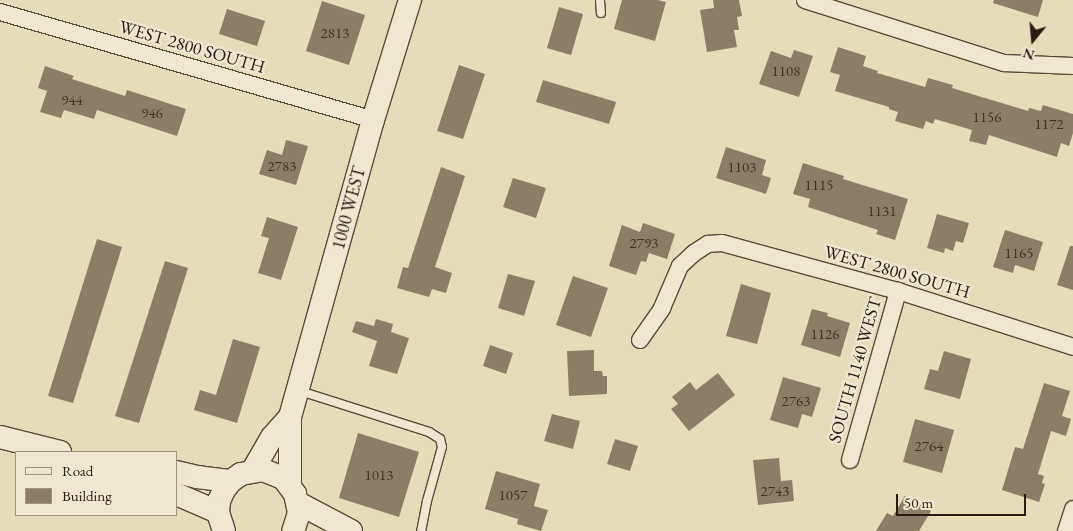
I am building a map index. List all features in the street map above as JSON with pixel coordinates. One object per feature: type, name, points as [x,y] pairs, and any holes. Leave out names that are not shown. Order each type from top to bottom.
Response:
[{"type":"main road","name":"1000 WEST","points":[[290,417],[373,120],[410,0]]},
{"type":"main road","points":[[221,522],[219,501],[231,481],[253,470],[272,437],[290,417]]},
{"type":"main road","points":[[290,417],[294,494],[299,513],[293,531]]},
{"type":"main road","points":[[0,437],[56,451]]},
{"type":"main road","points":[[253,470],[273,473],[294,494],[351,531]]},
{"type":"main road","points":[[178,472],[231,481]]},
{"type":"main road","points":[[178,495],[221,522]]},
{"type":"street","points":[[805,0],[1004,63],[1073,66]]},
{"type":"street","name":"WEST 2800 SOUTH","points":[[0,12],[373,120]]},
{"type":"street","name":"WEST 2800 SOUTH","points":[[640,340],[662,308],[680,266],[694,253],[708,244],[722,243],[898,292],[1073,347]]},
{"type":"street","name":"SOUTH 1140 WEST","points":[[850,460],[898,292]]},
{"type":"street","points":[[1066,531],[1073,510]]},
{"type":"lane","points":[[600,0],[601,13]]},
{"type":"lane","points":[[299,390],[429,432],[440,439],[442,447],[421,531]]},
{"type":"building","points":[[622,0],[658,0],[666,2],[655,41],[614,29]]},
{"type":"building","points":[[713,0],[739,0],[742,16],[737,17],[739,30],[734,30],[737,47],[707,52],[700,10],[714,8]]},
{"type":"building","points":[[994,0],[1043,0],[1038,17],[993,3]]},
{"type":"building","points":[[322,1],[365,15],[349,65],[306,51]]},
{"type":"building","points":[[559,7],[583,14],[571,55],[547,48]]},
{"type":"building","points":[[227,9],[265,21],[257,46],[219,34]]},
{"type":"building","points":[[838,47],[866,56],[863,66],[878,71],[877,73],[925,87],[928,78],[953,85],[952,88],[1028,111],[1029,108],[1041,111],[1043,105],[1073,114],[1073,133],[1069,146],[1061,143],[1057,157],[989,135],[986,145],[969,141],[972,130],[935,119],[933,124],[926,121],[923,129],[895,121],[898,112],[889,109],[889,107],[835,91],[840,75],[830,72]]},
{"type":"building","points":[[794,50],[813,56],[799,97],[759,84],[771,51],[791,58]]},
{"type":"building","points":[[459,65],[485,74],[463,139],[437,131]]},
{"type":"building","points":[[45,66],[74,76],[72,79],[125,96],[127,90],[186,109],[177,136],[97,110],[94,119],[64,110],[61,118],[40,112],[47,91],[38,88]]},
{"type":"building","points":[[543,80],[616,102],[609,124],[536,102]]},
{"type":"building","points":[[286,140],[308,146],[296,185],[259,174],[267,150],[282,155]]},
{"type":"building","points":[[726,147],[766,160],[762,175],[771,178],[766,194],[716,178]]},
{"type":"building","points":[[803,163],[844,176],[843,179],[908,199],[895,240],[876,234],[878,230],[808,207],[810,199],[793,194]]},
{"type":"building","points":[[441,167],[465,176],[435,267],[452,273],[446,293],[432,289],[429,297],[397,288],[403,267],[408,268]]},
{"type":"building","points":[[513,178],[546,188],[536,218],[503,207]]},
{"type":"building","points":[[937,214],[969,223],[963,243],[956,241],[953,251],[945,248],[944,253],[927,248]]},
{"type":"building","points":[[267,217],[298,227],[281,280],[258,273],[269,238],[261,236]]},
{"type":"building","points":[[643,223],[675,234],[667,259],[649,253],[646,262],[641,261],[636,275],[609,266],[622,225],[640,232]]},
{"type":"building","points":[[1005,230],[1043,242],[1034,271],[1015,265],[1013,273],[993,267]]},
{"type":"building","points":[[97,239],[122,247],[73,403],[48,396]]},
{"type":"building","points":[[1070,246],[1073,246],[1073,290],[1057,285]]},
{"type":"building","points":[[165,261],[188,268],[139,423],[115,416]]},
{"type":"building","points":[[508,274],[535,281],[524,316],[498,308]]},
{"type":"building","points":[[573,276],[608,288],[591,337],[556,325]]},
{"type":"building","points":[[741,284],[771,293],[757,344],[726,336]]},
{"type":"building","points":[[812,309],[828,313],[827,316],[850,323],[840,357],[801,345]]},
{"type":"building","points":[[376,319],[393,324],[391,332],[409,338],[397,374],[369,366],[377,341],[352,332],[356,321],[374,326]]},
{"type":"building","points":[[233,339],[260,347],[237,423],[194,410],[200,390],[216,395]]},
{"type":"building","points":[[490,345],[513,353],[506,374],[483,366]]},
{"type":"building","points":[[594,350],[594,371],[602,371],[603,376],[607,376],[607,394],[569,396],[567,351]]},
{"type":"building","points":[[944,351],[971,359],[960,399],[924,389],[930,369],[938,371]]},
{"type":"building","points":[[718,373],[735,395],[689,431],[671,409],[678,404],[672,397],[690,382],[696,390]]},
{"type":"building","points":[[783,377],[821,388],[812,417],[802,414],[798,428],[770,420]]},
{"type":"building","points":[[1044,383],[1070,391],[1062,416],[1071,419],[1066,436],[1051,431],[1038,474],[1044,476],[1042,483],[1045,484],[1039,502],[1002,490],[1015,447],[1023,449]]},
{"type":"building","points":[[552,414],[580,421],[573,449],[544,441]]},
{"type":"building","points":[[915,419],[954,430],[942,473],[903,462]]},
{"type":"building","points":[[358,433],[419,452],[399,517],[339,498]]},
{"type":"building","points":[[615,439],[638,446],[630,471],[607,464]]},
{"type":"building","points":[[779,458],[781,481],[792,480],[794,501],[758,505],[753,460]]},
{"type":"building","points":[[496,471],[540,484],[534,506],[548,510],[541,531],[517,524],[518,519],[485,509]]},
{"type":"building","points":[[905,496],[931,511],[919,531],[876,531],[887,513],[893,516]]}]
